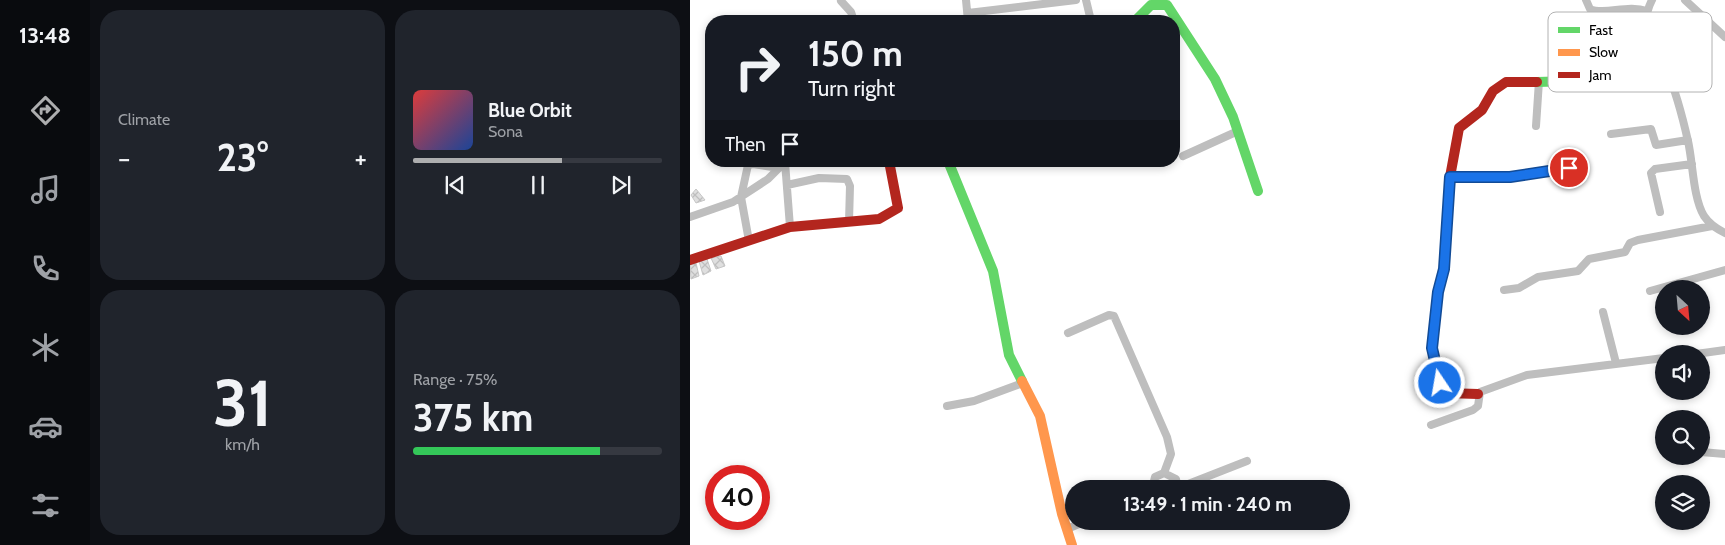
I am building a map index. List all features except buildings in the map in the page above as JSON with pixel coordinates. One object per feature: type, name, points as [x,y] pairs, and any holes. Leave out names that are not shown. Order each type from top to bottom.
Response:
[{"type":"street","points":[[966,0],[968,15]]},
{"type":"street","points":[[981,15],[1076,0]]},
{"type":"street","points":[[1086,0],[1090,15]]},
{"type":"street","points":[[1586,0],[1590,9],[1597,11],[1631,7],[1647,11],[1652,0]]},
{"type":"street","points":[[1685,0],[1698,12]]},
{"type":"street","points":[[841,1],[852,15]]},
{"type":"street","points":[[1141,15],[1151,5],[1167,5],[1173,15]]},
{"type":"street","points":[[1180,25],[1215,79],[1238,131],[1258,191]]},
{"type":"street","points":[[1712,25],[1725,37]]},
{"type":"street","points":[[1548,80],[1506,82],[1498,85],[1482,110],[1464,122],[1456,138],[1450,177],[1444,269],[1438,292],[1432,348],[1440,383],[1446,394],[1478,394],[1489,388],[1527,375],[1655,359]]},
{"type":"street","points":[[1536,126],[1539,81]]},
{"type":"street","points":[[1673,92],[1688,140],[1699,204],[1704,216],[1712,226],[1725,233]]},
{"type":"street","points":[[1611,134],[1652,129],[1656,145],[1688,140]]},
{"type":"street","points":[[1183,156],[1238,131]]},
{"type":"street","points":[[1660,212],[1650,173],[1655,169],[1692,164]]},
{"type":"street","points":[[748,167],[741,197],[749,241]]},
{"type":"street","points":[[690,217],[733,202],[768,179],[780,167]]},
{"type":"street","points":[[784,167],[790,227]]},
{"type":"street","points":[[690,260],[790,227],[885,218],[898,208],[890,167]]},
{"type":"street","points":[[950,167],[993,271],[1007,347],[1040,416],[1065,521]]},
{"type":"street","points":[[1450,177],[1510,177],[1569,168]]},
{"type":"street","points":[[787,185],[818,178],[847,179],[850,186],[849,222]]},
{"type":"street","points":[[1504,290],[1519,288],[1538,277],[1578,271],[1589,259],[1624,252],[1630,243],[1638,240],[1712,226]]},
{"type":"street","points":[[1650,291],[1725,270]]},
{"type":"street","points":[[1603,312],[1616,363]]},
{"type":"street","points":[[1068,333],[1109,315],[1114,316],[1167,437],[1171,454],[1164,473]]},
{"type":"street","points":[[1710,352],[1725,350]]},
{"type":"street","points":[[947,406],[979,400],[1023,383]]},
{"type":"street","points":[[1432,425],[1474,410],[1478,406],[1478,394]]},
{"type":"street","points":[[1710,453],[1725,454]]},
{"type":"street","points":[[1198,480],[1247,461]]},
{"type":"street","points":[[1154,480],[1155,477],[1164,473],[1173,475],[1175,480]]},
{"type":"street","points":[[1067,530],[1072,545]]},
{"type":"traffic: fast","points":[[1141,15],[1151,5],[1167,5],[1173,15]]},
{"type":"traffic: fast","points":[[1180,25],[1215,79],[1233,117],[1258,191]]},
{"type":"traffic: fast","points":[[1537,82],[1548,82]]},
{"type":"traffic: fast","points":[[950,167],[993,271],[1009,355],[1022,381]]},
{"type":"traffic: slow","points":[[1022,381],[1040,416],[1062,514],[1072,545]]},
{"type":"traffic: jam","points":[[1478,394],[1446,393],[1440,383],[1432,348],[1438,292],[1444,269],[1450,177],[1459,128],[1482,110],[1493,91],[1506,82],[1537,82]]},
{"type":"traffic: jam","points":[[690,260],[790,227],[879,219],[898,208],[890,167]]},
{"type":"route","points":[[1440,383],[1432,348],[1438,292],[1444,269],[1450,177],[1510,177],[1569,168]]}]
